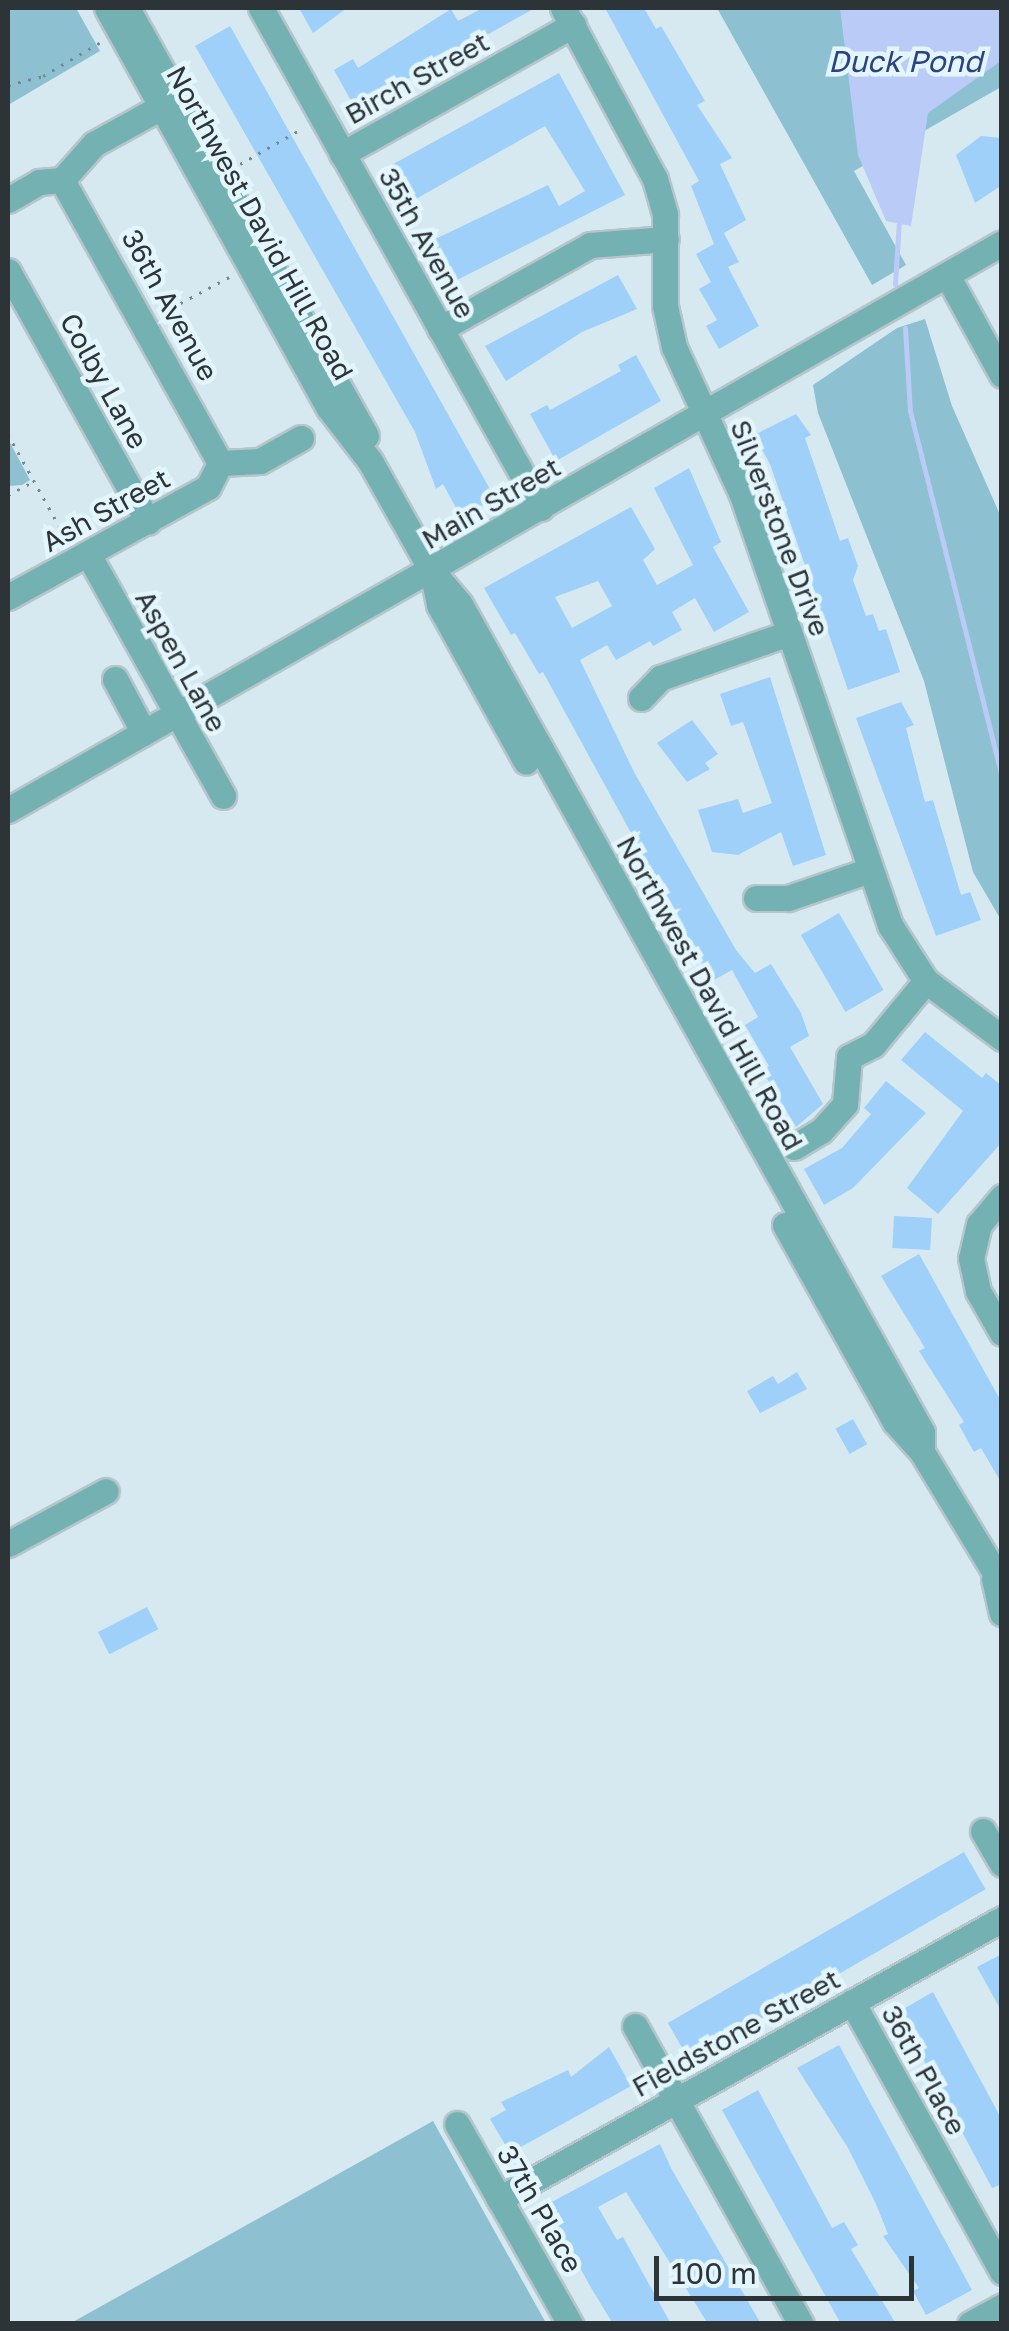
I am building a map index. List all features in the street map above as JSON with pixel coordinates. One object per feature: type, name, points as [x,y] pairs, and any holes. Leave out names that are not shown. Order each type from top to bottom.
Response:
[{"type":"street","name":"Northwest David Hill Road","points":[[108,8],[329,408],[370,460],[432,571],[455,595],[922,1432],[922,1452],[995,1571],[1002,1613]]},
{"type":"street","name":"Northwest David Hill Road","points":[[127,8],[366,436],[370,460]]},
{"type":"street","name":"35th Avenue","points":[[261,8],[541,508]]},
{"type":"street","name":"Birch Street","points":[[342,154],[568,16]]},
{"type":"street","name":"Silverstone Drive","points":[[568,16],[647,158],[666,239],[666,315],[742,495],[890,925],[926,980],[1002,1038]]},
{"type":"street","points":[[8,200],[40,182],[62,180],[83,152],[162,107]]},
{"type":"street","name":"36th Avenue","points":[[62,180],[220,463]]},
{"type":"street","points":[[440,329],[596,243],[666,239]]},
{"type":"street","name":"Main Street","points":[[8,810],[706,416],[890,302],[947,276],[1002,243]]},
{"type":"street","name":"Colby Lane","points":[[8,271],[148,520]]},
{"type":"street","points":[[947,276],[1002,376]]},
{"type":"street","points":[[220,463],[260,461],[301,438]]},
{"type":"street","name":"Ash Street","points":[[8,597],[78,548],[148,520],[208,487],[220,463]]},
{"type":"street","name":"Aspen Lane","points":[[78,548],[223,796]]},
{"type":"street","points":[[641,698],[660,678],[790,633]]},
{"type":"street","points":[[114,678],[144,733]]},
{"type":"street","points":[[756,898],[788,898],[870,870]]},
{"type":"street","points":[[794,1147],[821,1131],[845,1104],[849,1057],[872,1046],[926,980]]},
{"type":"street","points":[[1002,1197],[979,1224],[971,1258],[978,1291],[1002,1333]]},
{"type":"street","points":[[8,1544],[106,1491]]},
{"type":"street","points":[[983,1831],[1002,1864]]},
{"type":"street","name":"Fieldstone Street","points":[[499,2198],[1002,1919]]},
{"type":"street","name":"36th Place","points":[[852,2002],[1002,2272]]},
{"type":"street","points":[[635,2026],[801,2324]]},
{"type":"street","name":"37th Place","points":[[457,2124],[570,2324]]},
{"type":"street","points":[[970,2324],[1002,2306]]},
{"type":"path","points":[[8,84],[43,76],[102,42]]},
{"type":"path","points":[[220,175],[322,118]]},
{"type":"path","points":[[157,317],[229,276]]},
{"type":"path","points":[[8,434],[78,548]]},
{"type":"path","points":[[8,496],[34,481]]},
{"type":"shaded area","points":[[8,8],[76,8],[100,51],[8,105]]},
{"type":"shaded area","points":[[717,8],[1001,8],[1001,87],[854,171],[906,265],[872,285]]},
{"type":"shaded area","points":[[925,319],[952,406],[1001,517],[1001,920],[973,872],[924,681],[818,413],[813,385],[897,328]]},
{"type":"shaded area","points":[[8,439],[30,480],[22,485],[8,486]]},
{"type":"shaded area","points":[[433,2121],[546,2323],[71,2323]]},
{"type":"water","name":"Duck Pond","points":[[840,8],[1001,8],[1001,61],[928,113],[911,226],[886,221],[858,155]]},
{"type":"building","points":[[299,8],[347,8],[313,33]]},
{"type":"building","points":[[483,8],[535,8],[355,108],[334,70],[353,59],[358,68],[451,9],[458,21]]},
{"type":"building","points":[[605,8],[644,8],[656,29],[661,26],[705,101],[697,105],[732,158],[720,164],[746,220],[724,233],[739,262],[728,267],[759,326],[719,349],[706,326],[717,320],[699,289],[711,282],[696,254],[714,244],[691,186],[699,181]]},
{"type":"building","points":[[230,26],[495,498],[461,517],[443,484],[436,489],[415,432],[195,46]]},
{"type":"building","points":[[559,73],[625,195],[451,283],[427,243],[548,185],[559,206],[585,191],[545,126],[407,204],[386,168]]},
{"type":"building","points":[[981,136],[1002,138],[1002,185],[975,203],[956,155]]},
{"type":"building","points":[[618,275],[637,309],[582,332],[506,381],[485,346]]},
{"type":"building","points":[[636,355],[661,401],[556,461],[530,414],[547,405],[550,410],[621,371],[618,365]]},
{"type":"building","points":[[796,414],[811,435],[805,438],[840,541],[848,538],[858,566],[853,580],[866,616],[873,614],[879,631],[886,629],[900,672],[848,690],[770,464],[754,435]]},
{"type":"building","points":[[689,468],[721,542],[713,547],[749,612],[714,632],[695,598],[672,612],[682,630],[653,646],[650,641],[616,660],[607,645],[580,660],[635,774],[736,950],[755,973],[771,964],[801,1013],[809,1036],[790,1047],[823,1104],[796,1127],[762,1070],[769,1066],[745,1025],[758,1017],[732,970],[712,981],[543,672],[539,674],[515,633],[511,635],[484,588],[631,507],[655,549],[643,560],[657,585],[693,565],[654,488]],"holes":[[[598,581],[612,606],[572,628],[555,597]]]},
{"type":"building","points":[[770,677],[826,855],[793,866],[781,832],[738,855],[712,852],[698,810],[738,799],[743,813],[772,803],[743,722],[731,726],[720,694]]},
{"type":"building","points":[[901,702],[914,725],[906,728],[925,802],[933,800],[961,895],[970,892],[981,920],[936,936],[856,718]]},
{"type":"building","points":[[692,720],[718,754],[705,763],[710,769],[687,782],[657,743]]},
{"type":"building","points":[[839,913],[884,990],[845,1012],[801,935]]},
{"type":"building","points":[[925,1032],[982,1078],[986,1073],[1002,1086],[1002,1142],[938,1214],[907,1188],[963,1111],[901,1060]]},
{"type":"building","points":[[886,1081],[926,1113],[853,1188],[824,1205],[804,1169],[842,1148],[871,1114],[864,1108]]},
{"type":"building","points":[[894,1216],[932,1218],[930,1250],[892,1248]]},
{"type":"building","points":[[919,1254],[1002,1403],[1002,1484],[981,1448],[974,1452],[959,1425],[964,1422],[919,1351],[925,1348],[881,1276]]},
{"type":"building","points":[[797,1372],[807,1389],[760,1413],[747,1391],[773,1376],[778,1384]]},
{"type":"building","points":[[853,1419],[867,1444],[850,1454],[836,1429]]},
{"type":"building","points":[[147,1607],[158,1629],[109,1654],[98,1632]]},
{"type":"building","points":[[964,1852],[986,1889],[689,2060],[668,2023]]},
{"type":"building","points":[[1002,1954],[1002,2012],[977,1967]]},
{"type":"building","points":[[933,1992],[1002,2120],[1002,2184],[992,2188],[898,2012]]},
{"type":"building","points":[[839,2045],[972,2290],[926,2315],[913,2291],[919,2288],[883,2236],[888,2234],[848,2148],[797,2068]]},
{"type":"building","points":[[609,2047],[631,2086],[510,2153],[490,2119],[506,2110],[501,2102],[568,2070],[571,2077]]},
{"type":"building","points":[[758,2090],[832,2228],[844,2222],[858,2245],[851,2249],[896,2324],[841,2324],[722,2110]]},
{"type":"building","points":[[660,2144],[761,2324],[708,2324],[626,2192],[598,2207],[617,2240],[623,2237],[671,2324],[613,2324],[590,2286],[546,2205]]},
{"type":"waterway","points":[[895,284],[899,220]]},
{"type":"waterway","points":[[905,328],[910,411],[1002,777]]}]
